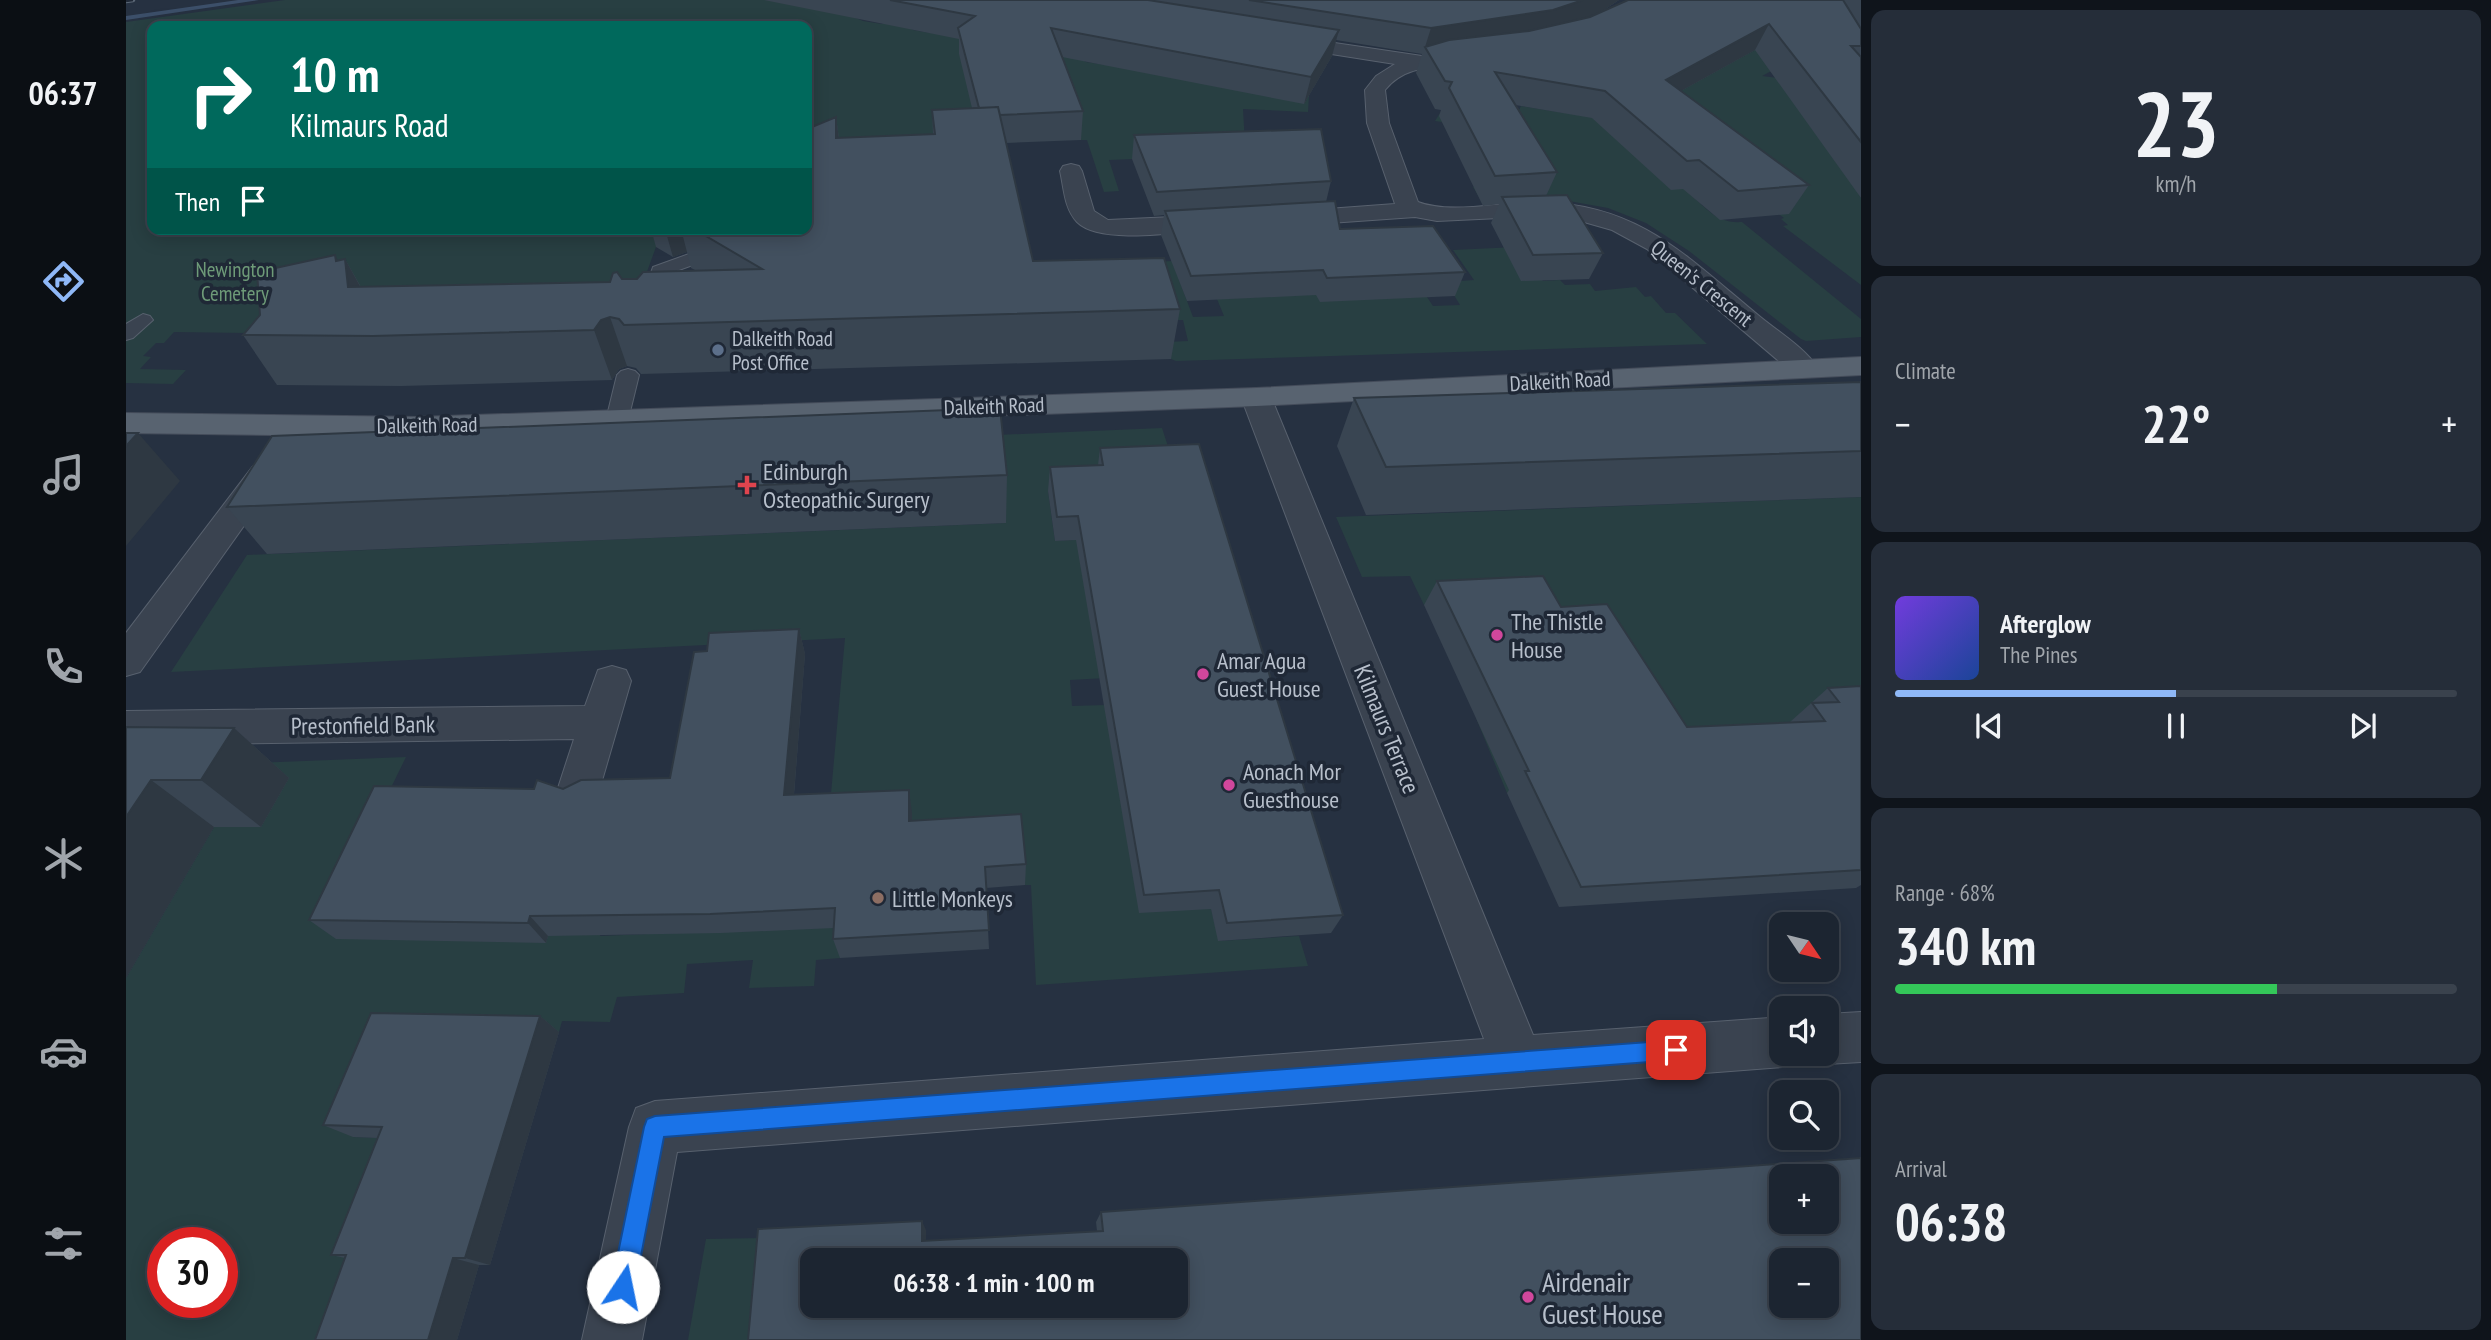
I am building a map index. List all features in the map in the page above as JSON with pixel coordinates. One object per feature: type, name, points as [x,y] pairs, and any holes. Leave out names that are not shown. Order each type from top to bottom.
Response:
[{"type":"main road","name":"Dalkeith Road","points":[[126,423],[418,427],[1256,397],[1861,366]]},
{"type":"street","points":[[1261,37],[1421,62]]},
{"type":"street","points":[[1416,210],[1408,206],[1378,123],[1375,90],[1385,77],[1421,62],[1486,55]]},
{"type":"street","points":[[1071,171],[1082,213],[1096,225],[1112,228],[1233,221]]},
{"type":"street","name":"Queen's Crescent","points":[[1260,220],[1416,210],[1437,214],[1560,210],[1621,225],[1656,244],[1804,368]]},
{"type":"street","name":"Kilmaurs Terrace","points":[[1256,397],[1518,1062]]},
{"type":"street","points":[[126,660],[300,427]]},
{"type":"street","points":[[578,792],[612,681]]},
{"type":"street","name":"Prestonfield Bank","points":[[126,728],[600,722]]},
{"type":"street","points":[[1839,1038],[1861,1037]]},
{"type":"street","points":[[612,1340],[655,1127],[1769,1043]]},
{"type":"lane","points":[[645,321],[660,271],[759,235]]},
{"type":"lane","points":[[126,334],[143,320]]},
{"type":"lane","points":[[617,419],[628,375]]},
{"type":"green space","name":"Newington Cemetery","points":[[285,0],[813,0],[863,21],[882,24],[892,18],[913,30],[1063,49],[1086,62],[1106,65],[1127,45],[1309,96],[1308,112],[1243,109],[1245,144],[1181,157],[1109,160],[1119,191],[1104,192],[1087,140],[1081,140],[1072,114],[975,118],[1010,270],[1172,261],[1193,317],[1224,316],[1217,299],[1257,297],[1241,263],[1423,291],[1433,306],[1460,305],[1446,282],[1474,280],[1453,250],[1516,247],[1543,281],[1560,280],[1565,285],[1590,284],[1595,291],[1636,287],[1645,297],[1651,296],[1666,313],[1675,313],[1707,344],[1176,361],[1171,359],[1166,342],[1188,341],[1183,320],[1161,320],[834,276],[812,196],[812,21],[147,21],[147,235],[682,235],[656,247],[629,321],[248,333],[174,332],[164,343],[156,343],[143,356],[151,357],[140,369],[186,370],[173,384],[126,383],[126,22]]},
{"type":"green space","points":[[1745,23],[1777,68],[1762,76],[1793,80],[1861,198],[1861,285],[1783,226],[1788,225],[1781,219],[1784,218],[1745,188],[1685,189],[1718,217],[1742,222],[1861,319],[1861,337],[1806,341],[1801,339],[1689,251],[1646,223],[1608,208],[1535,195],[1479,197],[1473,187],[1535,188],[1442,122],[1435,121],[1440,113],[1515,118],[1521,106],[1564,113]]},
{"type":"green space","points":[[1162,428],[1175,468],[1101,489],[1048,491],[1055,541],[1110,538],[1160,675],[1070,680],[1072,706],[1106,705],[1211,909],[1219,941],[1299,936],[1308,966],[1036,985],[1031,885],[1025,885],[1020,836],[845,846],[840,958],[816,960],[814,986],[749,988],[753,960],[687,964],[684,993],[617,997],[610,1022],[562,1021],[559,1032],[397,1030],[353,1137],[409,1139],[474,1282],[467,1306],[362,1305],[349,1340],[126,1340],[126,978],[214,827],[261,827],[179,766],[406,757],[381,808],[566,881],[612,882],[600,936],[819,927],[845,638],[171,672],[247,555],[1006,523],[997,435]]},
{"type":"green space","points":[[1861,497],[1861,728],[1819,710],[1802,711],[1811,725],[1560,790],[1507,793],[1476,718],[1527,600],[1424,605],[1410,576],[1362,577],[1336,517]]},
{"type":"green space","points":[[769,1238],[760,1340],[688,1340],[706,1239]]},
{"type":"building","points":[[890,0],[1148,0],[1339,30],[1311,77],[1051,28],[1083,111],[1000,115],[998,107],[979,108],[958,28],[975,16]]},
{"type":"building","points":[[1249,0],[1583,0],[1553,10],[1431,28]]},
{"type":"building","points":[[1628,0],[1843,0],[1861,29],[1861,46],[1851,46],[1861,57],[1861,142],[1769,24],[1666,80],[1809,185],[1738,191],[1699,160],[1687,161],[1605,91],[1495,72],[1557,172],[1495,176],[1449,88],[1452,82],[1445,81],[1425,47],[1449,40],[1529,31],[1590,17]]},
{"type":"building","points":[[998,107],[1033,261],[1164,258],[1180,309],[624,325],[619,319],[610,317],[601,320],[594,330],[373,336],[243,335],[260,315],[257,272],[335,255],[336,261],[345,259],[348,287],[610,282],[613,273],[617,272],[622,279],[637,279],[643,272],[762,269],[704,235],[812,235],[812,127],[836,117],[836,138],[935,134],[932,110]]},
{"type":"building","points":[[1321,129],[1331,181],[1157,192],[1134,135]]},
{"type":"building","points":[[1567,195],[1603,253],[1533,255],[1502,197]]},
{"type":"building","points":[[1335,201],[1340,229],[1433,226],[1465,272],[1327,278],[1323,270],[1191,276],[1165,211]]},
{"type":"building","points":[[1861,382],[1861,451],[1386,467],[1354,398]]},
{"type":"building","points":[[1000,408],[1007,475],[227,507],[272,436]]},
{"type":"building","points":[[126,433],[138,433],[126,446]]},
{"type":"building","points":[[1199,444],[1343,915],[1227,923],[1219,890],[1144,895],[1078,516],[1057,517],[1050,467],[1103,465],[1100,448]]},
{"type":"building","points":[[1543,576],[1561,607],[1607,604],[1687,727],[1825,721],[1812,703],[1839,702],[1828,688],[1861,686],[1861,870],[1581,887],[1525,771],[1529,771],[1437,581]]},
{"type":"building","points":[[799,629],[784,795],[909,790],[909,821],[1021,814],[1026,864],[985,867],[989,930],[833,939],[835,908],[710,914],[530,916],[528,923],[309,920],[374,786],[534,789],[537,780],[563,789],[581,780],[670,778],[694,652],[707,651],[709,633]]},
{"type":"building","points":[[126,727],[234,728],[201,780],[151,780],[126,817]]},
{"type":"building","points":[[371,1013],[540,1016],[465,1258],[453,1258],[428,1340],[315,1340],[346,1255],[331,1255],[382,1127],[323,1125]]},
{"type":"building","points":[[1861,1158],[1861,1340],[748,1340],[758,1229],[922,1221],[922,1241],[1103,1231],[1101,1212],[1769,1165],[1769,1234],[1839,1234],[1839,1164],[1777,1164]]},
{"type":"waterway","points":[[126,18],[255,0]]},
{"type":"railway","points":[[126,1],[133,0]]},
{"type":"place","name":"Dalkeith Road Post Office","points":[[718,350]]},
{"type":"place","name":"Edinburgh Osteopathic Surgery","points":[[747,485]]},
{"type":"place","name":"The Thistle House","points":[[1497,635]]},
{"type":"place","name":"Amar Agua Guest House","points":[[1203,674]]},
{"type":"place","name":"Aonach Mor Guesthouse","points":[[1229,785]]},
{"type":"place","name":"Little Monkeys","points":[[878,898]]},
{"type":"place","name":"Airdenair Guest House","points":[[1528,1297]]},
{"type":"route","points":[[623,1287],[655,1127],[1676,1050]]}]
